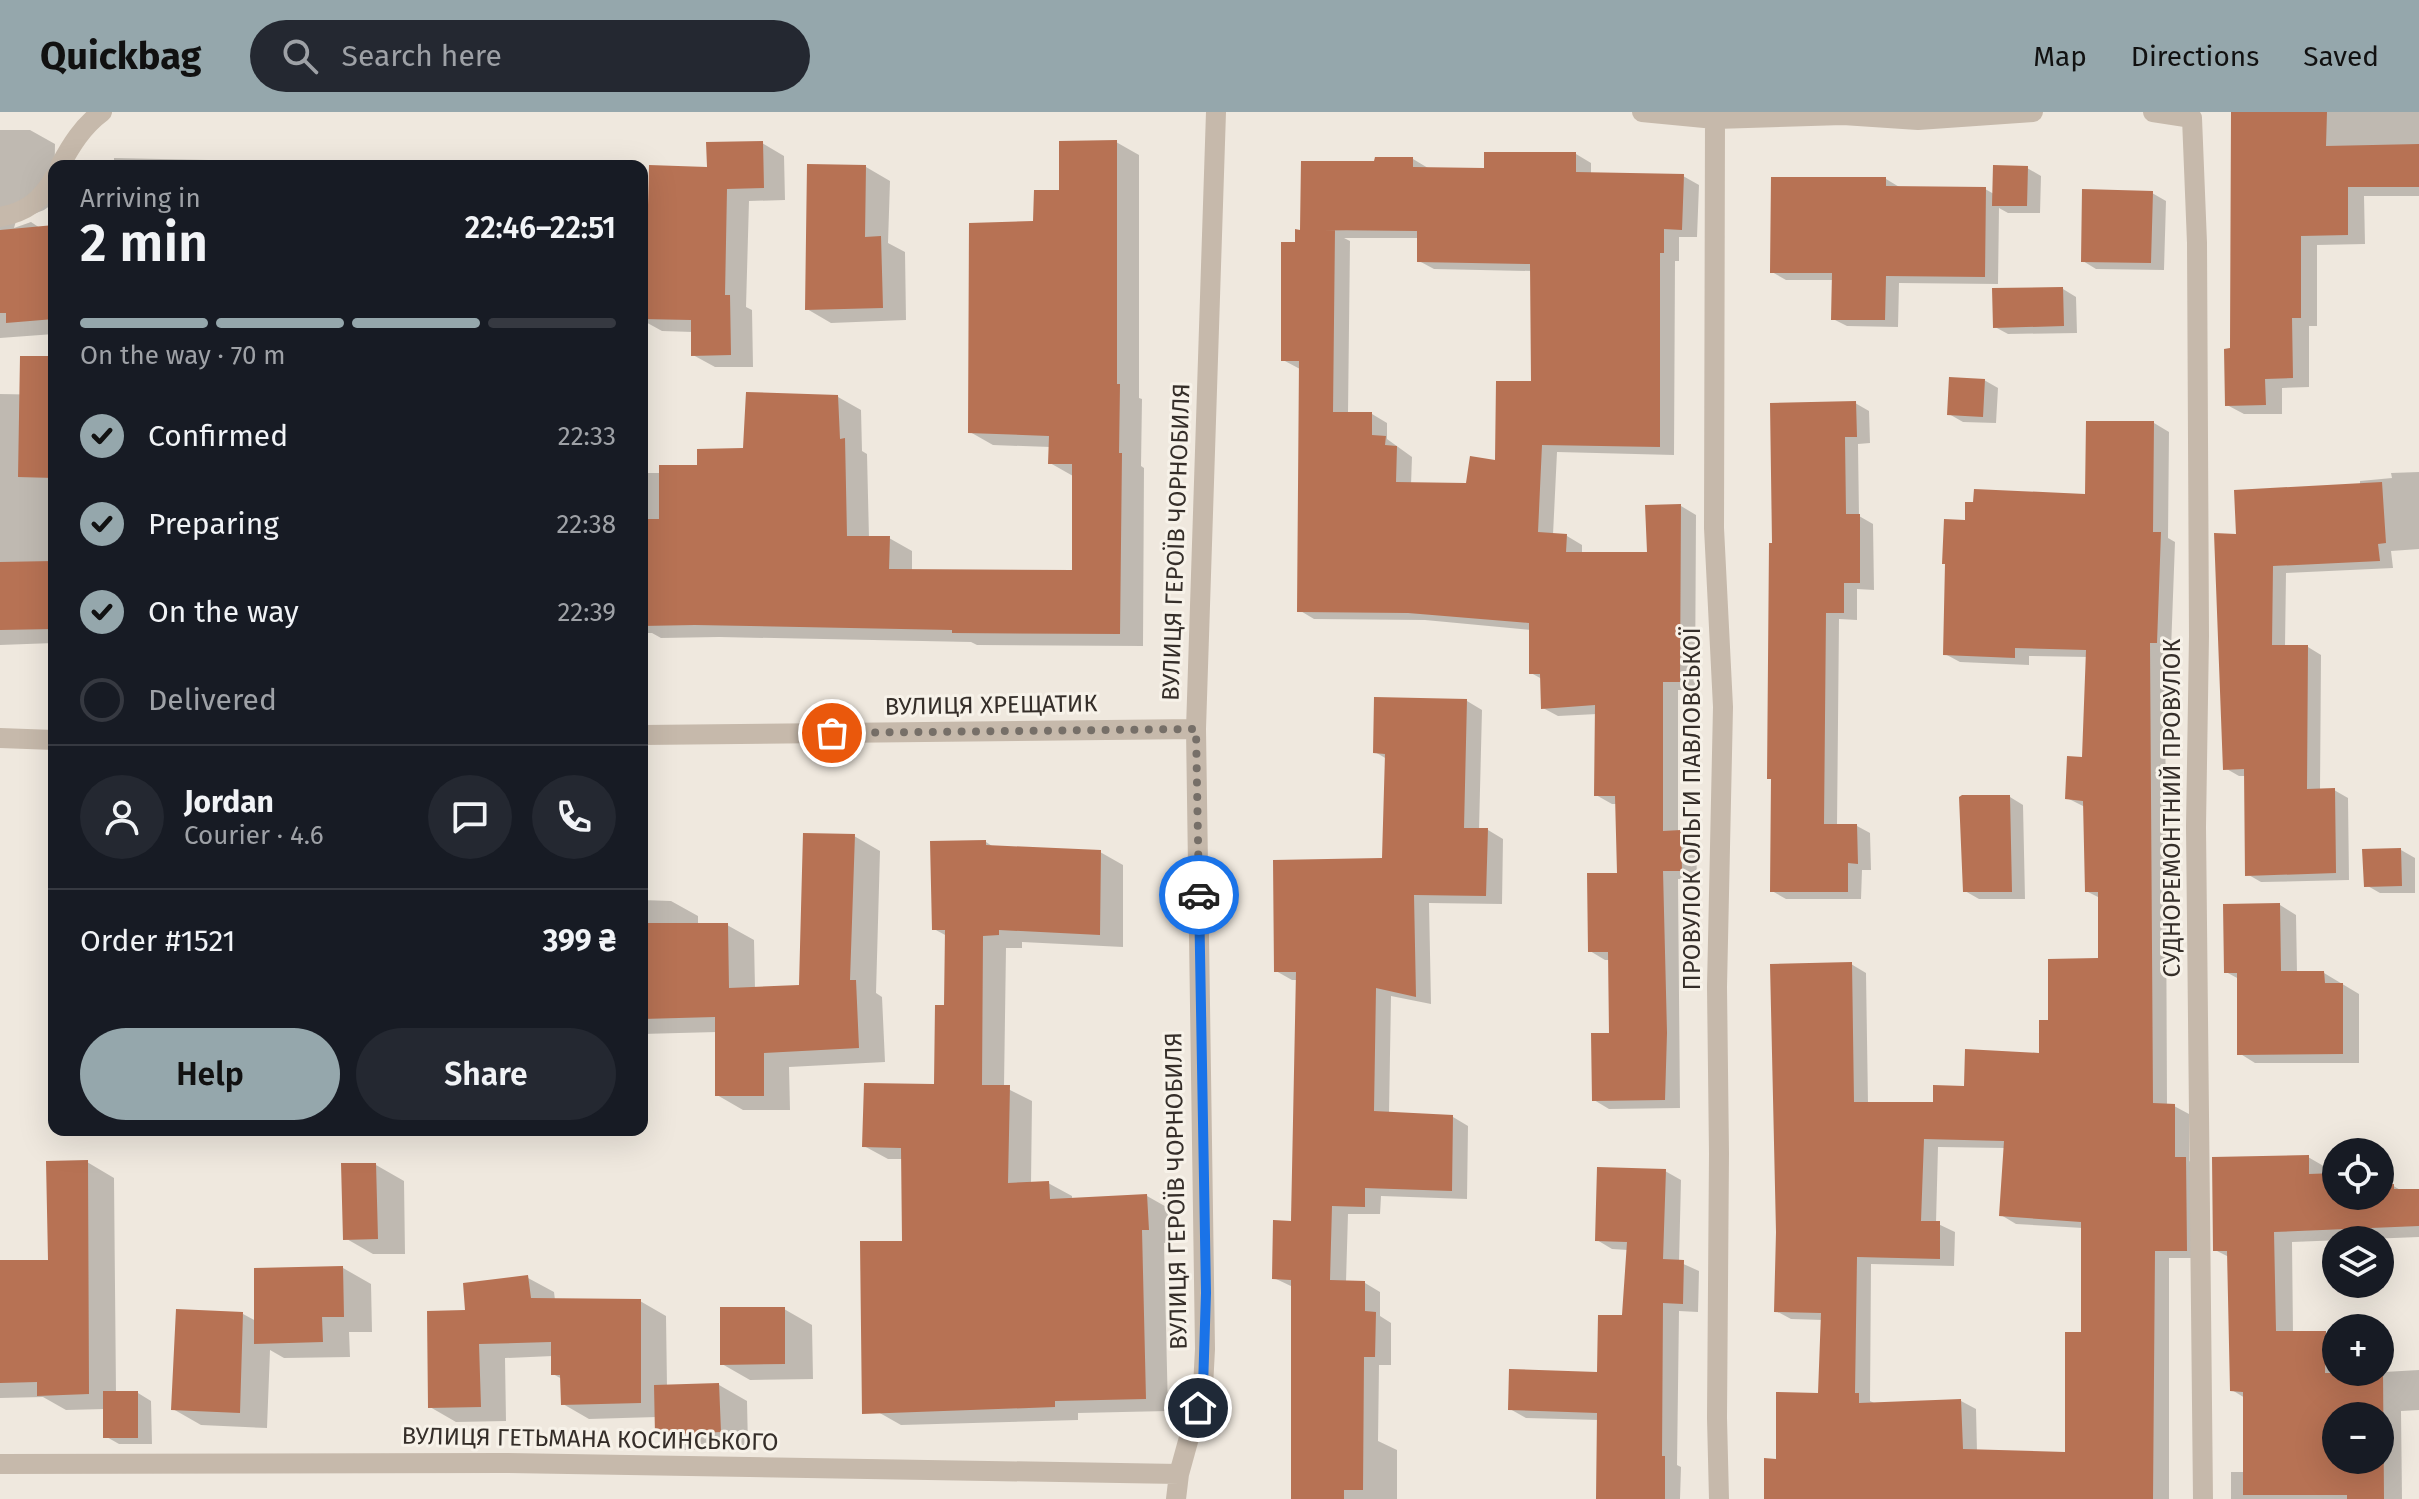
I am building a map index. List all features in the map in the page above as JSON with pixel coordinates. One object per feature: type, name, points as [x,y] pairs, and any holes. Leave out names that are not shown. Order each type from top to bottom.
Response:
[{"type":"street","points":[[64,160],[77,137],[102,112]]},
{"type":"street","name":"ВУЛИЦЯ ГЕРОЇВ ЧОРНОБИЛЯ","points":[[1176,1499],[1179,1474],[1203,1387],[1205,1349],[1196,729],[1216,112]]},
{"type":"street","points":[[1642,112],[1715,119],[1843,115],[1946,119],[2033,112]]},
{"type":"street","name":"СУДНОРЕМОНТНИЙ ПРОВУЛОК","points":[[2153,112],[2192,118],[2197,243],[2199,636],[2196,827],[2203,1499]]},
{"type":"street","name":"ПРОВУЛОК ОЛЬГИ ПАВЛОВСЬКОЇ","points":[[1715,119],[1714,528],[1723,718],[1717,987],[1719,1499]]},
{"type":"street","points":[[0,217],[33,205],[48,188]]},
{"type":"street","name":"ВУЛИЦЯ ХРЕЩАТИК","points":[[648,735],[1196,729]]},
{"type":"street","points":[[0,738],[48,740]]},
{"type":"street","name":"ВУЛИЦЯ ГЕТЬМАНА КОСИНСЬКОГО","points":[[0,1464],[504,1463],[1179,1474]]},
{"type":"building","points":[[2231,112],[2327,112],[2326,146],[2419,144],[2419,187],[2348,187],[2348,235],[2301,236],[2301,318],[2292,318],[2293,378],[2265,379],[2266,405],[2225,406],[2224,349],[2230,348]]},
{"type":"building","points":[[1117,140],[1117,384],[1120,384],[1119,453],[1122,453],[1120,634],[648,626],[648,519],[659,519],[659,465],[697,465],[697,449],[743,448],[746,392],[838,395],[840,439],[845,438],[847,536],[890,536],[889,569],[1072,570],[1072,464],[1048,464],[1049,436],[968,433],[969,223],[1033,221],[1034,190],[1059,190],[1059,141]]},
{"type":"building","points":[[763,141],[764,188],[727,189],[725,295],[730,295],[731,355],[691,356],[691,320],[648,319],[649,165],[707,167],[706,142]]},
{"type":"building","points":[[1484,152],[1576,152],[1576,172],[1684,174],[1682,230],[1664,229],[1664,253],[1660,253],[1660,447],[1542,445],[1538,532],[1567,534],[1566,552],[1647,552],[1645,505],[1681,504],[1680,682],[1663,682],[1663,831],[1681,830],[1682,871],[1663,871],[1667,1033],[1665,1100],[1592,1101],[1591,1033],[1609,1033],[1608,952],[1588,952],[1587,873],[1617,873],[1615,796],[1594,796],[1595,705],[1541,709],[1540,674],[1529,674],[1529,623],[1408,613],[1297,612],[1299,361],[1281,361],[1281,242],[1295,242],[1295,229],[1300,230],[1301,161],[1374,161],[1375,157],[1413,157],[1413,167],[1484,168]],"holes":[[[1335,230],[1417,231],[1417,262],[1530,264],[1531,381],[1496,381],[1495,460],[1470,456],[1466,483],[1396,482],[1397,446],[1385,445],[1386,436],[1372,435],[1372,412],[1333,412]]]},
{"type":"building","points":[[807,164],[866,165],[865,237],[881,236],[883,308],[805,310]]},
{"type":"building","points":[[1993,165],[2028,166],[2027,206],[1992,206]]},
{"type":"building","points":[[1771,177],[1886,177],[1886,186],[1986,187],[1985,277],[1886,276],[1885,320],[1831,320],[1832,273],[1770,273]]},
{"type":"building","points":[[2082,189],[2153,191],[2151,263],[2081,262]]},
{"type":"building","points":[[48,226],[48,320],[6,323],[6,313],[0,313],[0,230]]},
{"type":"building","points":[[2063,287],[2064,326],[1993,328],[1992,288]]},
{"type":"building","points":[[20,356],[48,356],[48,478],[18,477]]},
{"type":"building","points":[[1949,377],[1985,379],[1983,417],[1947,415]]},
{"type":"building","points":[[1856,401],[1857,437],[1845,437],[1846,514],[1860,514],[1860,583],[1844,583],[1844,613],[1826,613],[1824,824],[1857,824],[1858,864],[1848,863],[1848,892],[1770,892],[1771,779],[1767,779],[1769,543],[1772,543],[1770,403]]},
{"type":"building","points":[[2086,421],[2154,421],[2153,532],[2161,532],[2157,643],[2150,643],[2153,1103],[2175,1104],[2175,1157],[2186,1157],[2187,1251],[2155,1251],[2153,1499],[1764,1499],[1764,1458],[1776,1459],[1776,1392],[1818,1393],[1821,1313],[1774,1312],[1776,1232],[1770,964],[1852,962],[1854,1102],[1933,1102],[1933,1085],[1964,1086],[1965,1049],[2039,1053],[2039,1020],[2048,1020],[2048,959],[2098,958],[2098,892],[2085,892],[2083,801],[2065,799],[2067,756],[2082,757],[2086,650],[2015,648],[2015,658],[1943,655],[1944,519],[1965,520],[1965,502],[1973,502],[1974,489],[2085,494]],"holes":[[[1924,1139],[2004,1141],[1999,1216],[2081,1222],[2081,1332],[2065,1332],[2065,1452],[1963,1449],[1961,1399],[1859,1403],[1859,1393],[1855,1393],[1857,1257],[1940,1259],[1940,1221],[1921,1221]]]},
{"type":"building","points":[[2382,482],[2386,543],[2378,544],[2380,561],[2273,566],[2272,645],[2308,645],[2307,789],[2335,788],[2336,873],[2245,876],[2244,769],[2223,770],[2214,533],[2236,534],[2234,490]]},
{"type":"building","points":[[48,561],[48,629],[0,630],[0,562]]},
{"type":"building","points":[[1374,697],[1467,699],[1464,828],[1488,828],[1486,896],[1414,895],[1416,997],[1376,988],[1374,1111],[1453,1115],[1452,1191],[1365,1188],[1365,1207],[1332,1206],[1330,1280],[1365,1281],[1365,1311],[1376,1312],[1375,1357],[1364,1357],[1363,1490],[1344,1490],[1344,1499],[1291,1499],[1291,1280],[1272,1279],[1273,1220],[1291,1221],[1296,972],[1274,972],[1273,860],[1382,858],[1385,754],[1373,753]]},
{"type":"building","points":[[2010,795],[2012,892],[1963,892],[1959,797]]},
{"type":"building","points":[[803,833],[855,834],[850,980],[856,980],[859,1048],[764,1053],[764,1096],[715,1096],[715,1017],[648,1019],[648,923],[728,923],[729,988],[799,985]]},
{"type":"building","points":[[986,840],[986,845],[1101,850],[1100,935],[999,930],[999,935],[983,936],[982,1085],[1010,1085],[1008,1183],[1049,1181],[1050,1199],[1147,1194],[1149,1230],[1142,1230],[1146,1399],[1055,1401],[1055,1407],[862,1414],[860,1241],[902,1241],[901,1148],[862,1147],[864,1083],[934,1084],[935,1005],[944,1005],[945,930],[932,930],[930,841]]},
{"type":"building","points":[[2401,848],[2402,886],[2364,887],[2362,849]]},
{"type":"building","points":[[2280,903],[2281,971],[2324,971],[2325,983],[2343,983],[2343,1054],[2237,1055],[2237,973],[2224,973],[2223,904]]},
{"type":"building","points":[[2309,1155],[2309,1174],[2322,1174],[2322,1210],[2394,1210],[2394,1189],[2419,1189],[2419,1226],[2322,1226],[2322,1230],[2274,1232],[2276,1331],[2322,1331],[2322,1386],[2383,1386],[2383,1402],[2322,1402],[2322,1474],[2384,1474],[2384,1499],[2347,1499],[2347,1495],[2243,1495],[2243,1392],[2230,1391],[2227,1251],[2213,1251],[2212,1157]]},
{"type":"building","points":[[88,1160],[89,1394],[37,1396],[37,1382],[0,1383],[0,1260],[48,1260],[46,1161]]},
{"type":"building","points":[[341,1163],[376,1163],[378,1239],[343,1240]]},
{"type":"building","points":[[1597,1167],[1666,1169],[1663,1259],[1684,1260],[1683,1304],[1663,1303],[1662,1456],[1665,1456],[1665,1499],[1596,1499],[1597,1413],[1508,1410],[1509,1369],[1597,1372],[1598,1315],[1622,1315],[1627,1242],[1595,1241]]},
{"type":"building","points":[[343,1266],[344,1317],[322,1317],[323,1342],[254,1344],[254,1268]]},
{"type":"building","points":[[528,1275],[531,1298],[641,1299],[641,1403],[561,1405],[560,1375],[551,1375],[551,1342],[479,1344],[481,1407],[428,1408],[427,1311],[465,1310],[463,1283]]},
{"type":"building","points":[[720,1307],[785,1307],[785,1364],[720,1365]]},
{"type":"building","points":[[176,1309],[243,1312],[240,1413],[171,1410]]},
{"type":"building","points":[[719,1383],[721,1432],[655,1435],[654,1385]]},
{"type":"building","points":[[103,1391],[138,1391],[138,1438],[103,1438]]},
{"type":"way so far","points":[[832,733],[1196,729],[1199,895]]},
{"type":"route","points":[[1198,1408],[1203,1387],[1206,1293],[1199,895]]}]
